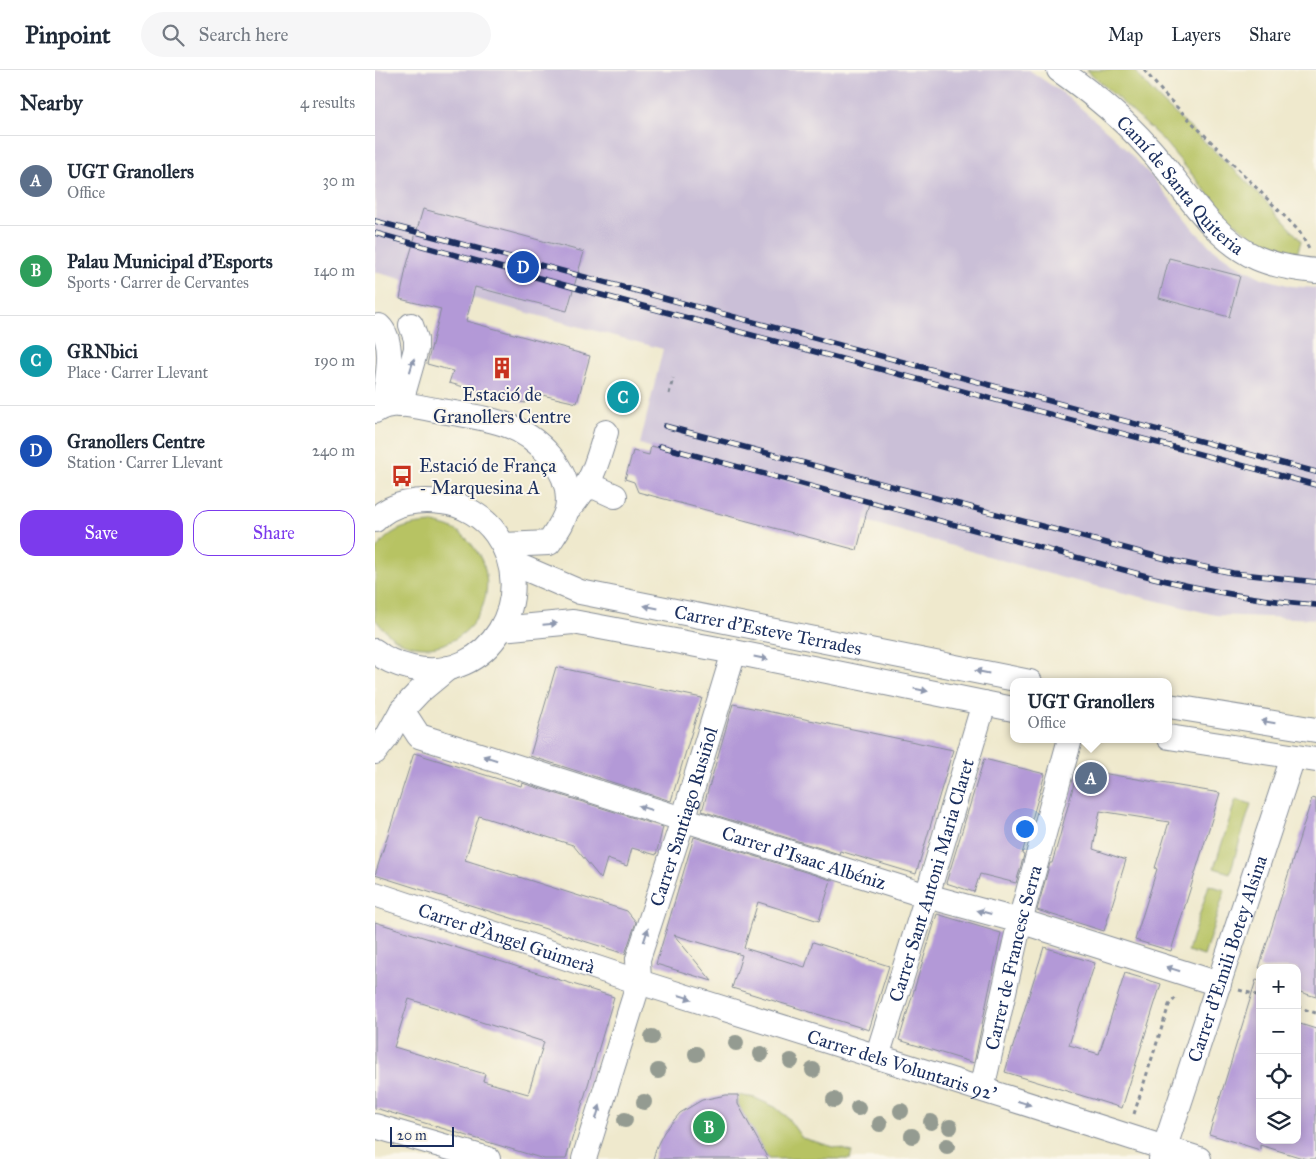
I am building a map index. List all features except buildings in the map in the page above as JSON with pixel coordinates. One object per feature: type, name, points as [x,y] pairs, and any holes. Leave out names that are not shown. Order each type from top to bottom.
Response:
[{"type":"street","name":"Camí de Santa Quiteria","points":[[1059,70],[1093,94],[1149,148],[1203,227],[1256,258],[1283,266],[1316,271]]},
{"type":"street","points":[[386,407],[416,348],[416,339],[411,325]]},
{"type":"street","points":[[379,326],[385,334],[389,345],[386,407]]},
{"type":"street","points":[[386,407],[476,416],[504,424],[524,434],[547,452],[558,468],[566,487],[568,497],[567,510],[549,543],[507,554]]},
{"type":"street","points":[[567,510],[585,488],[599,458],[606,432]]},
{"type":"street","points":[[585,488],[595,487],[615,496]]},
{"type":"street","points":[[375,651],[399,665],[423,670],[448,668],[469,660],[487,647],[501,629],[511,608],[513,591],[507,554],[488,524],[465,508],[447,502],[429,500],[411,502],[394,507],[376,517]]},
{"type":"street","name":"Carrer d'Esteve Terrades","points":[[507,554],[580,592],[1010,678]]},
{"type":"street","name":"Carrer d'Esteve Terrades","points":[[501,629],[573,622],[734,652],[1010,708]]},
{"type":"street","name":"Carrer Santiago Rusiñol","points":[[584,1159],[639,982],[638,959],[734,652]]},
{"type":"street","points":[[375,752],[387,737],[402,710],[419,692],[448,668]]},
{"type":"street","name":"Carrer Sant Antoni Maria Claret","points":[[877,1057],[984,703]]},
{"type":"street","points":[[1172,706],[1316,730]]},
{"type":"street","name":"Carrer d'Isaac Albéniz","points":[[402,710],[419,736],[927,896],[1020,921],[1106,957],[1188,974],[1219,984]]},
{"type":"street","points":[[1172,737],[1305,758]]},
{"type":"street","name":"Carrer de Francesc Serra","points":[[982,1089],[1020,921],[1069,743]]},
{"type":"street","name":"Carrer d'Emili Botey Alsina","points":[[1163,1154],[1219,984],[1305,758]]},
{"type":"street","name":"Carrer d'Àngel Guimerà","points":[[375,894],[639,982]]},
{"type":"street","name":"Carrer dels Voluntaris 92'","points":[[639,982],[1127,1136],[1163,1154],[1199,1159]]},
{"type":"street","points":[[375,1126],[488,1159]]},
{"type":"path","points":[[1144,70],[1165,95],[1299,232],[1307,243],[1316,271]]},
{"type":"path","points":[[669,394],[673,378]]},
{"type":"path","points":[[1127,1136],[1169,1005],[1181,991],[1188,974]]},
{"type":"path","points":[[1301,1008],[1316,1013]]},
{"type":"shaded area","points":[[375,70],[1029,70],[1067,96],[1115,138],[1153,178],[1196,232],[1212,248],[1235,264],[1262,278],[1291,286],[1316,288],[1316,619],[1215,615],[1063,578],[873,523],[640,444],[663,349],[375,272]]},
{"type":"green space","points":[[1087,70],[1135,70],[1159,98],[1245,180],[1288,225],[1301,241],[1297,254],[1276,247],[1249,234],[1228,217],[1162,139]]},
{"type":"green space","points":[[434,523],[456,531],[471,543],[484,568],[487,587],[483,605],[474,622],[461,635],[444,644],[425,647],[404,643],[396,639],[375,619],[375,551],[394,532],[408,526]]},
{"type":"green space","points":[[1236,799],[1251,804],[1230,873],[1214,868]]},
{"type":"green space","points":[[1209,885],[1225,890],[1204,956],[1188,951]]},
{"type":"green space","points":[[738,1095],[755,1098],[775,1107],[787,1117],[802,1138],[852,1152],[850,1159],[768,1159],[738,1104]]},
{"type":"railway","points":[[375,221],[1316,472]]},
{"type":"railway","points":[[375,233],[1316,485]]},
{"type":"railway","points":[[665,426],[1170,560],[1233,573],[1316,582]]},
{"type":"railway","points":[[660,446],[1154,578],[1235,595],[1316,605]]},
{"type":"place","name":"Granollers Centre","points":[[523,267]]},
{"type":"place","name":"Estació de Granollers Centre","points":[[502,368]]},
{"type":"place","name":"GRNbici","points":[[623,397]]},
{"type":"place","name":"Estació de França - Marquesina A","points":[[402,476]]},
{"type":"place","name":"UGT Granollers","points":[[1091,778]]},
{"type":"place","name":"Palau Municipal d'Esports","points":[[709,1127]]}]
